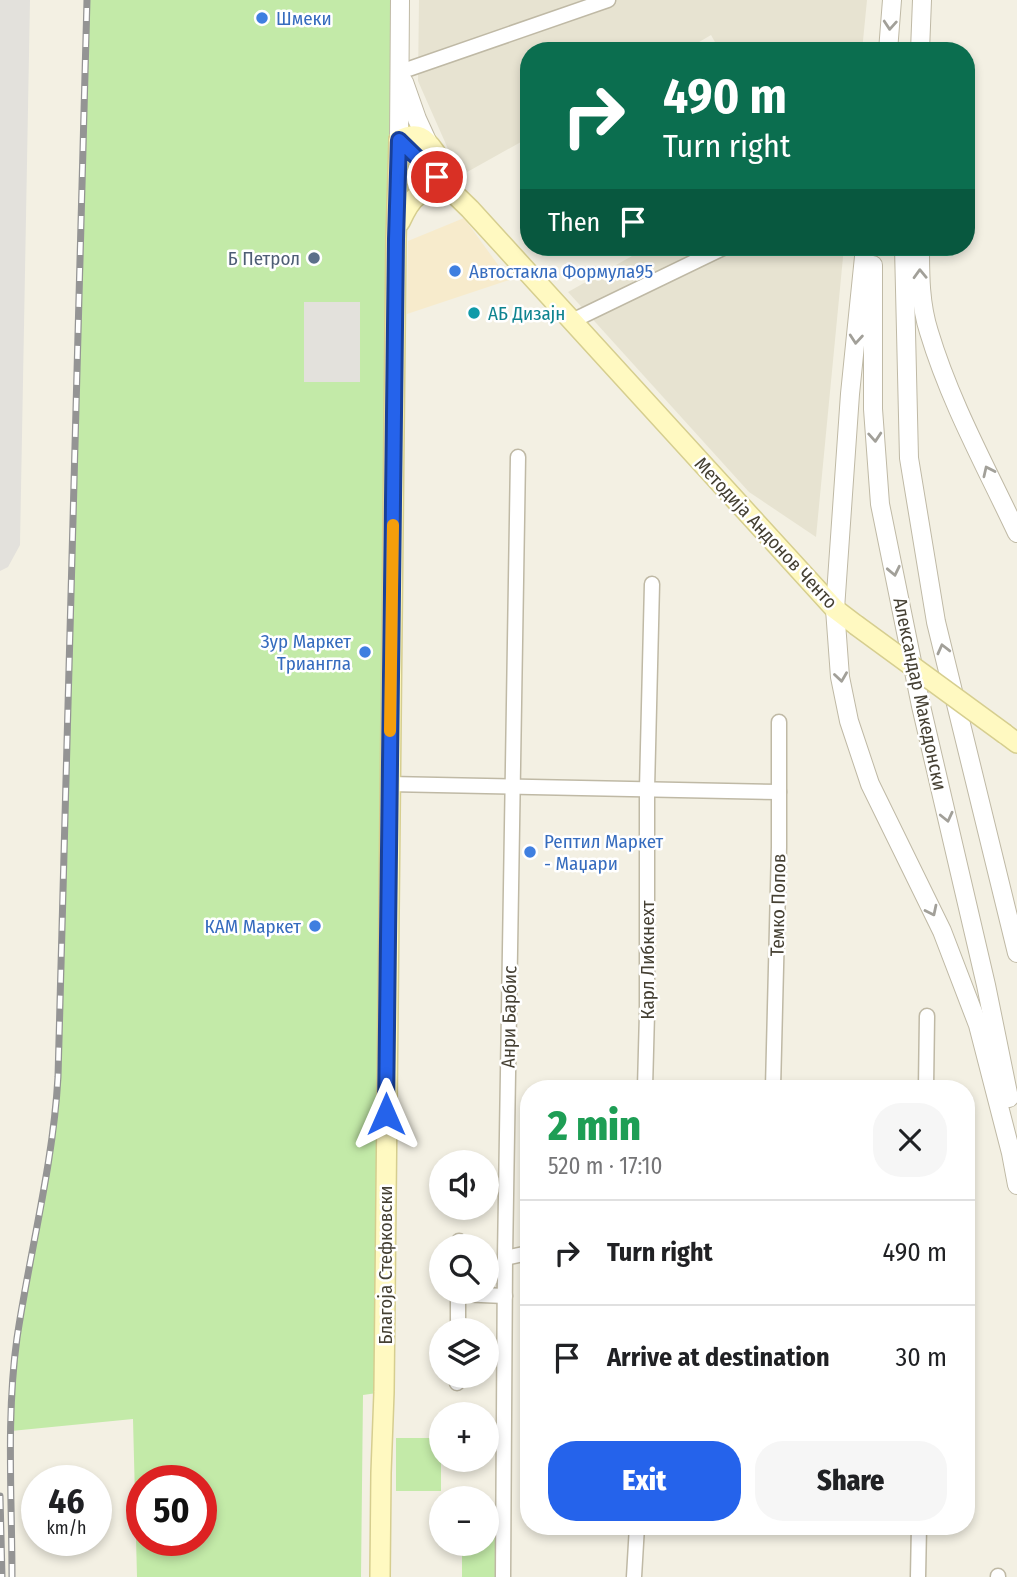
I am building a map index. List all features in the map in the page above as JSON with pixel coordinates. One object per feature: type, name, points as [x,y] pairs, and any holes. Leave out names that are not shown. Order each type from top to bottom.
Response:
[{"type":"main road","points":[[399,140],[419,136],[428,143]]},
{"type":"main road","name":"Методија Андонов Ченто","points":[[399,140],[470,209],[835,609],[1011,739]]},
{"type":"main road","name":"Благоја Стефковски","points":[[380,1577],[399,140]]},
{"type":"main road","name":"Методија Андонов Ченто","points":[[428,143],[470,209]]},
{"type":"main road","points":[[397,230],[409,203],[415,197],[428,190],[452,192]]},
{"type":"street","name":"Благоја Стефковски","points":[[399,140],[400,0]]},
{"type":"street","points":[[428,143],[400,72],[608,0]]},
{"type":"street","points":[[889,42],[892,0]]},
{"type":"street","points":[[920,42],[922,0]]},
{"type":"street","points":[[572,321],[706,256]]},
{"type":"street","points":[[864,256],[850,394],[835,609],[840,677],[853,733],[870,784],[942,931],[978,1025],[1017,1185]]},
{"type":"street","name":"Александар Македонски","points":[[874,256],[873,409],[880,504],[921,706],[986,985],[1017,1136]]},
{"type":"street","name":"Александар Македонски","points":[[904,256],[909,458],[936,622],[1017,953]]},
{"type":"street","points":[[920,256],[921,291],[928,330],[954,399],[1017,533]]},
{"type":"street","name":"Анри Барбис","points":[[503,1577],[505,1258],[518,457]]},
{"type":"street","name":"Карл Либкнехт","points":[[645,1080],[647,789],[652,584]]},
{"type":"street","name":"Темко Попов","points":[[773,1080],[779,722]]},
{"type":"street","points":[[389,784],[779,792]]},
{"type":"street","points":[[926,1080],[927,1016]]},
{"type":"street","points":[[505,1258],[520,1255]]},
{"type":"street","points":[[499,1296],[505,1296]]},
{"type":"street","points":[[634,1577],[636,1535]]},
{"type":"street","points":[[918,1577],[919,1535]]},
{"type":"shaded area","points":[[0,0],[30,0],[20,545],[8,567],[0,571]]},
{"type":"shaded area","points":[[419,0],[867,0],[863,42],[715,42],[711,35],[699,42],[520,42],[520,142],[460,176],[418,81]]},
{"type":"shaded area","points":[[464,218],[509,280],[407,314],[408,241]]},
{"type":"shaded area","points":[[632,256],[843,256],[816,537],[749,492],[568,292]]},
{"type":"shaded area","points":[[304,302],[360,302],[360,382],[304,382]]},
{"type":"green space","points":[[87,0],[393,0],[384,1392],[363,1395],[361,1577],[137,1577],[136,1556],[217,1556],[217,1465],[134,1465],[133,1419],[11,1431],[17,1340],[56,1118]]},
{"type":"green space","points":[[396,1438],[429,1438],[429,1472],[441,1472],[441,1486],[429,1486],[429,1491],[396,1491]]},
{"type":"green space","points":[[462,1556],[497,1556],[497,1577],[462,1577]]},
{"type":"railway","points":[[12,1577],[11,1428],[14,1368],[22,1305],[51,1143],[58,1077],[87,0]]},
{"type":"railway","points":[[0,1496],[2,1577]]},
{"type":"slow traffic","points":[[390,731],[393,525]]},
{"type":"place","name":"Шмеки","points":[[262,18]]},
{"type":"place","name":"Б Петрол","points":[[314,258]]},
{"type":"place","name":"Автостакла Формула95","points":[[455,271]]},
{"type":"place","name":"АБ Дизајн","points":[[474,313]]},
{"type":"place","name":"Зур Маркет Триангла","points":[[365,652]]},
{"type":"place","name":"Рептил Маркет - Маџари","points":[[530,852]]},
{"type":"place","name":"КАМ Маркет","points":[[315,926]]},
{"type":"route","points":[[386,1114],[399,140],[437,177]]}]
